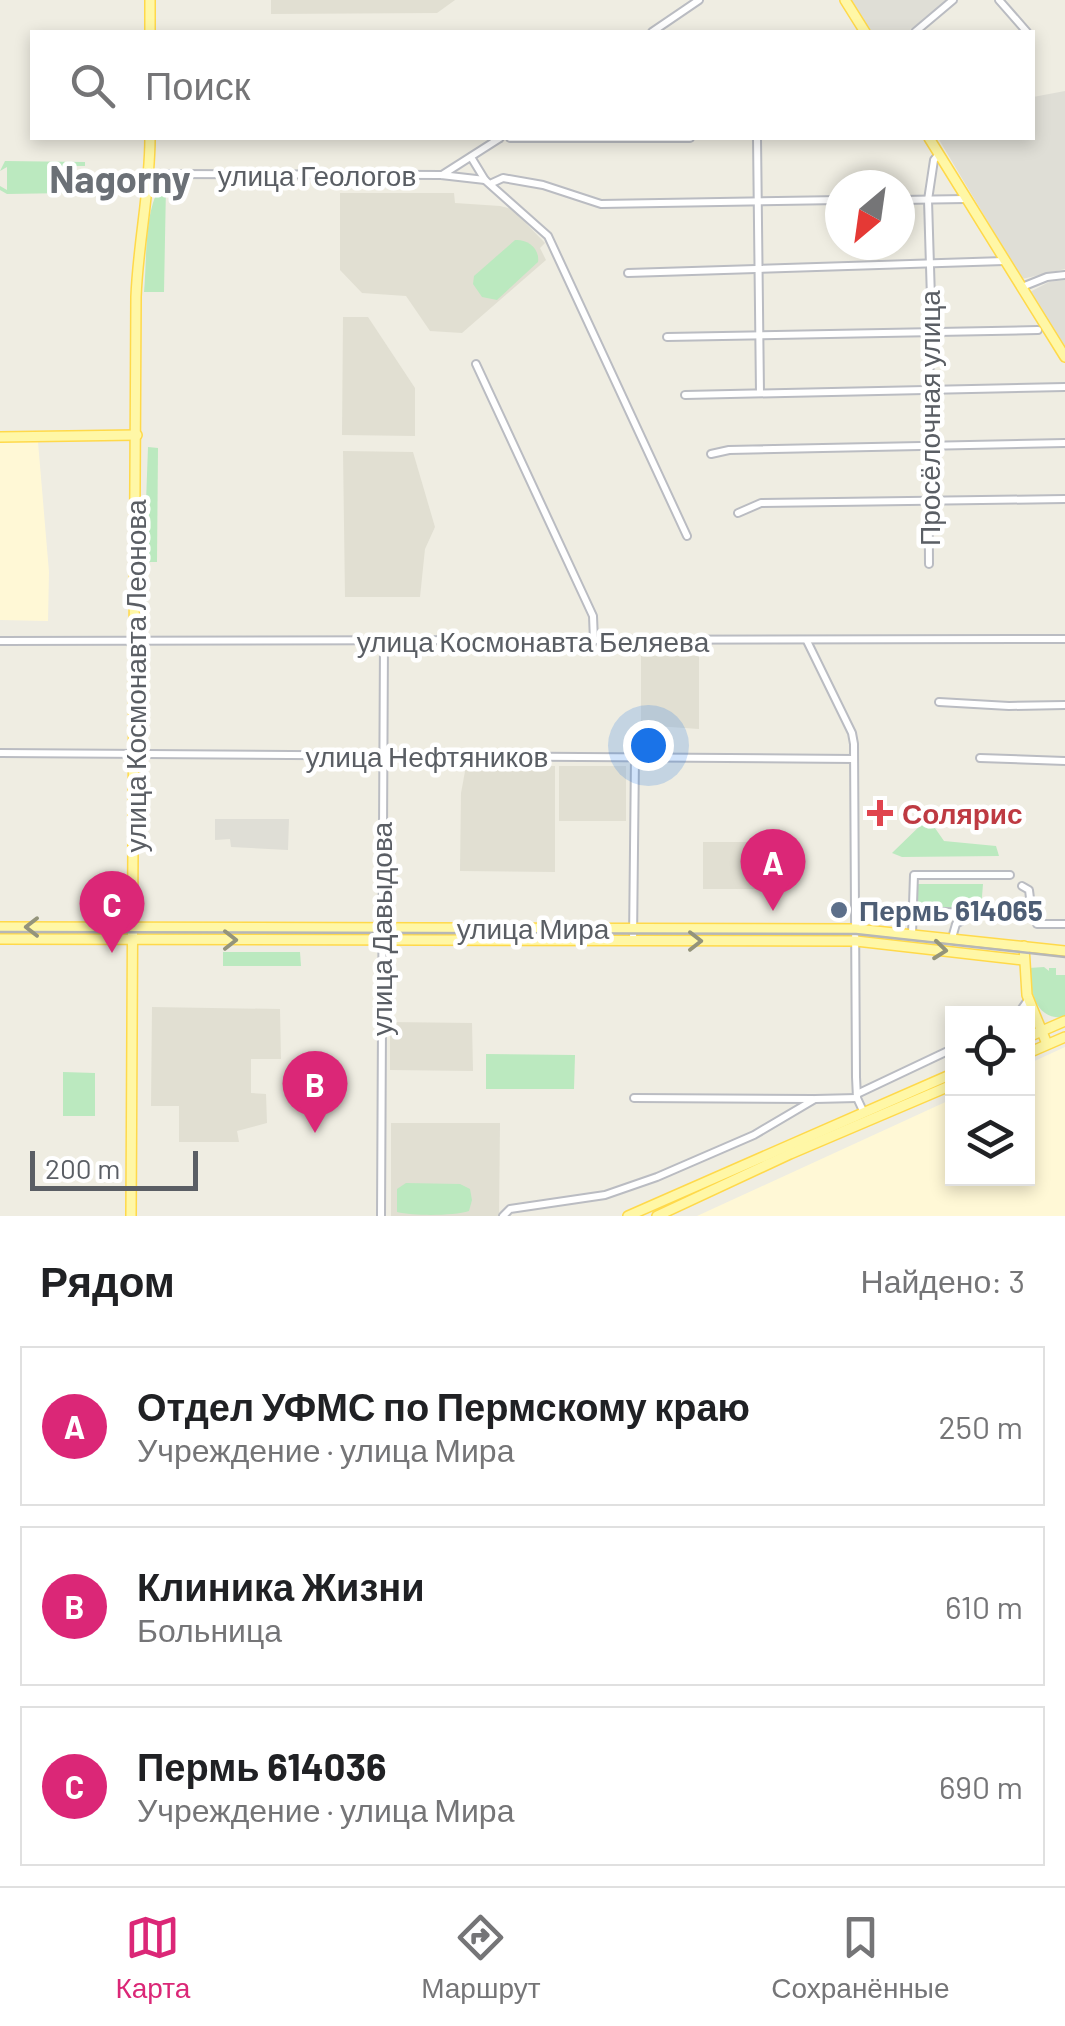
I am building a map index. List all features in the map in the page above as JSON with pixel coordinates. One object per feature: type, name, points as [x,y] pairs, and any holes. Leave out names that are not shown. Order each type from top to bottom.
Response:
[{"type":"main road","points":[[150,0],[150,30]]},
{"type":"main road","points":[[845,0],[865,30]]},
{"type":"main road","name":"улица Космонавта Леонова","points":[[131,1216],[137,263],[150,174],[150,140]]},
{"type":"main road","points":[[930,140],[1065,358]]},
{"type":"main road","points":[[0,437],[137,435]]},
{"type":"main road","name":"улица Мира","points":[[0,927],[856,929],[1065,950]]},
{"type":"main road","name":"улица Мира","points":[[0,940],[856,941],[1022,960]]},
{"type":"main road","points":[[1024,946],[1022,960],[1030,1006]]},
{"type":"main road","points":[[1029,1002],[1047,1018],[1063,1021]]},
{"type":"main road","points":[[1035,1018],[1047,1044]]},
{"type":"main road","points":[[1035,1033],[1063,1021]]},
{"type":"main road","points":[[1035,1049],[1065,1036]]},
{"type":"main road","points":[[657,1216],[945,1078]]},
{"type":"main road","points":[[628,1216],[945,1088]]},
{"type":"street","points":[[655,30],[699,0]]},
{"type":"street","points":[[917,30],[953,0]]},
{"type":"street","points":[[1000,0],[1025,30]]},
{"type":"street","points":[[441,175],[497,140]]},
{"type":"street","points":[[757,140],[760,393]]},
{"type":"street","name":"Просёлочная улица","points":[[929,564],[928,391],[932,332],[928,200],[938,154]]},
{"type":"street","points":[[471,157],[488,182],[548,236],[687,536]]},
{"type":"street","name":"улица Геологов","points":[[150,174],[441,175],[488,182],[503,178],[543,185],[601,204],[825,200]]},
{"type":"street","points":[[915,200],[966,199]]},
{"type":"street","points":[[628,273],[1004,261]]},
{"type":"street","points":[[1021,288],[1047,277],[1065,275]]},
{"type":"street","points":[[667,338],[1038,330]]},
{"type":"street","points":[[476,364],[593,616],[594,642]]},
{"type":"street","points":[[685,394],[1065,387]]},
{"type":"street","points":[[711,454],[729,450],[1065,442]]},
{"type":"street","points":[[738,513],[761,504],[1065,499]]},
{"type":"street","name":"улица Космонавта Беляева","points":[[0,641],[1065,639]]},
{"type":"street","name":"улица Давыдова","points":[[381,1216],[384,641]]},
{"type":"street","points":[[807,641],[852,733],[857,1096],[866,1118]]},
{"type":"street","points":[[939,702],[1065,705]]},
{"type":"street","name":"улица Нефтяников","points":[[0,753],[854,758]]},
{"type":"street","points":[[632,940],[635,756]]},
{"type":"street","points":[[980,758],[1065,761]]},
{"type":"street","points":[[912,934],[914,874],[1010,875]]},
{"type":"street","points":[[914,912],[1032,914],[1030,890],[1022,886]]},
{"type":"street","points":[[952,938],[956,924],[976,914]]},
{"type":"street","points":[[1037,924],[1065,924]]},
{"type":"street","points":[[1025,1006],[1029,1002]]},
{"type":"street","points":[[634,1098],[857,1096],[945,1052]]},
{"type":"street","points":[[504,1216],[510,1209],[589,1198],[657,1177],[754,1135],[815,1099]]},
{"type":"shaded area","points":[[271,0],[455,0],[437,13],[271,14]]},
{"type":"shaded area","points":[[851,0],[948,0],[910,30],[870,30]]},
{"type":"shaded area","points":[[1065,91],[1065,269],[1022,279],[939,140],[1035,140],[1035,97]]},
{"type":"shaded area","points":[[340,193],[454,193],[455,203],[512,209],[545,243],[540,248],[546,260],[462,333],[430,331],[406,296],[362,293],[340,270]]},
{"type":"shaded area","points":[[1065,280],[1065,347],[1030,292],[1049,282]]},
{"type":"shaded area","points":[[343,317],[368,317],[415,388],[415,436],[342,435]]},
{"type":"shaded area","points":[[0,442],[38,442],[49,572],[48,621],[0,620]]},
{"type":"shaded area","points":[[343,451],[413,452],[435,527],[425,549],[420,597],[345,597]]},
{"type":"shaded area","points":[[641,656],[699,656],[699,729],[641,725]]},
{"type":"shaded area","points":[[466,766],[555,766],[555,872],[460,871],[461,793]]},
{"type":"shaded area","points":[[559,766],[626,766],[626,821],[559,821]]},
{"type":"shaded area","points":[[215,819],[289,819],[288,850],[231,847],[230,839],[215,840]]},
{"type":"shaded area","points":[[703,842],[784,842],[784,889],[703,889]]},
{"type":"shaded area","points":[[152,1007],[280,1009],[281,1059],[251,1059],[251,1093],[266,1094],[267,1123],[237,1131],[239,1142],[179,1142],[179,1106],[151,1106]]},
{"type":"shaded area","points":[[390,1022],[472,1023],[473,1071],[390,1070]]},
{"type":"shaded area","points":[[1065,1047],[1065,1216],[697,1216],[945,1102],[945,1186],[1035,1186],[1035,1061]]},
{"type":"shaded area","points":[[391,1123],[500,1123],[499,1216],[391,1216]]},
{"type":"green space","points":[[5,161],[85,162],[85,166],[74,166],[79,181],[69,193],[7,194],[0,190],[0,186],[7,190],[7,167],[0,171]]},
{"type":"green space","points":[[166,186],[164,292],[144,292],[151,212],[159,188]]},
{"type":"green space","points":[[515,240],[532,246],[538,262],[497,300],[482,297],[473,284],[474,276]]},
{"type":"green space","points":[[148,447],[158,448],[157,562],[144,557]]},
{"type":"green space","points":[[928,818],[944,841],[996,846],[999,856],[902,857],[892,853]]},
{"type":"green space","points":[[917,884],[983,884],[981,909],[917,908]]},
{"type":"green space","points":[[223,952],[300,952],[301,966],[223,966]]},
{"type":"green space","points":[[1044,967],[1049,971],[1056,968],[1056,975],[1065,975],[1065,1017],[1047,1014],[1036,1003],[1029,968]]},
{"type":"green space","points":[[486,1054],[575,1055],[574,1089],[486,1089]]},
{"type":"green space","points":[[63,1072],[95,1073],[95,1116],[63,1116]]},
{"type":"green space","points":[[406,1183],[460,1184],[470,1189],[469,1211],[433,1215],[397,1212],[397,1189]]},
{"type":"tram line","points":[[0,932],[856,934],[1065,957]]},
{"type":"place","name":"Солярис","points":[[880,813]]},
{"type":"place","name":"Пермь 614065","points":[[839,910]]},
{"type":"place","name":"Отдел УФМС по Пермскому краю","points":[[773,911]]},
{"type":"place","name":"Пермь 614036","points":[[112,953]]},
{"type":"place","name":"Клиника Жизни","points":[[315,1133]]},
{"type":"district","name":"Nagorny","points":[[120,178]]}]
